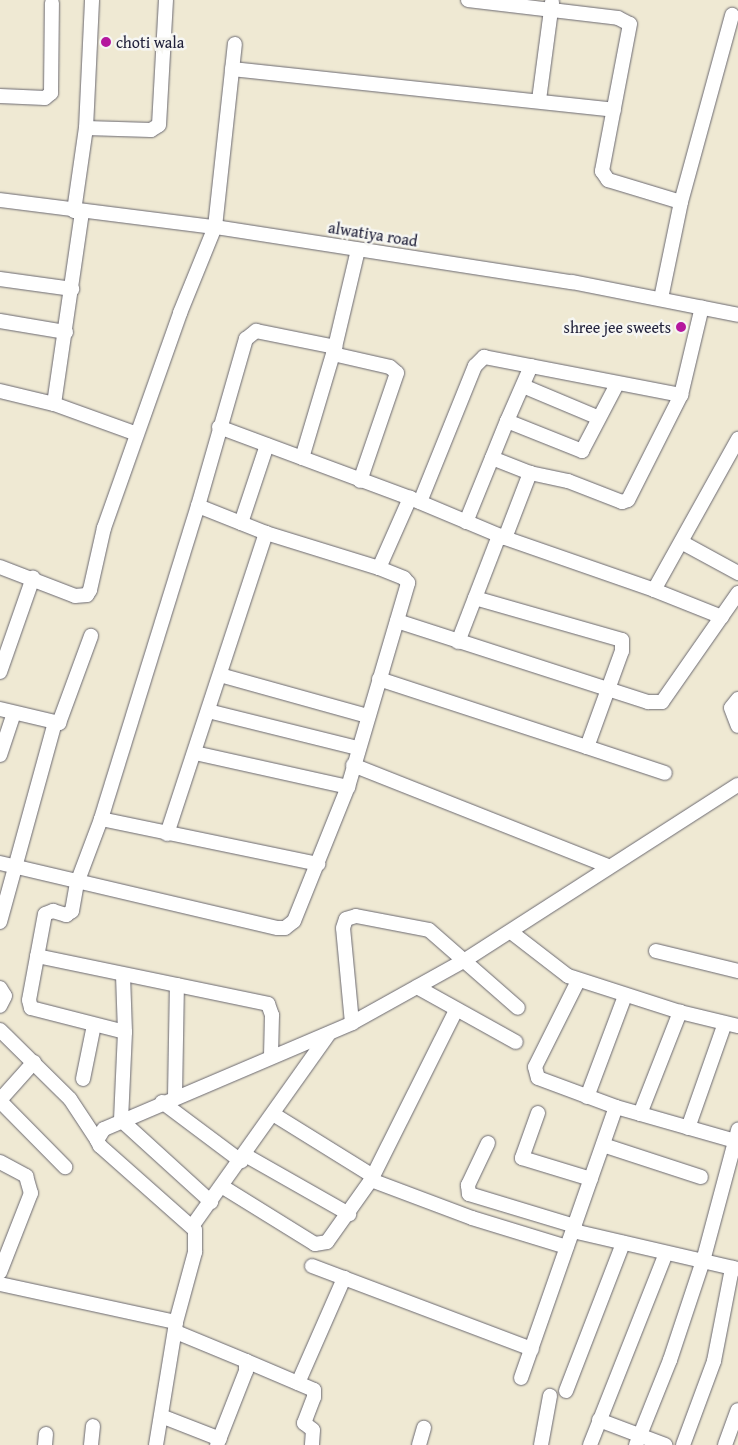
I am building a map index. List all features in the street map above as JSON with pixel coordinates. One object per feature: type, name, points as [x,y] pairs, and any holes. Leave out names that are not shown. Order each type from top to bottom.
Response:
[{"type":"street","points":[[54,404],[72,289],[86,128],[92,0]]},
{"type":"street","points":[[86,128],[151,130],[159,126],[166,0]]},
{"type":"street","points":[[477,0],[552,5],[618,18],[630,24],[602,176],[681,202]]},
{"type":"street","points":[[0,96],[45,98],[51,93],[52,3]]},
{"type":"street","points":[[539,100],[552,5]]},
{"type":"street","points":[[661,299],[681,202],[732,15]]},
{"type":"street","points":[[0,567],[33,578],[75,596],[87,595],[104,528],[137,434],[215,228],[235,44]]},
{"type":"street","points":[[232,69],[539,100],[614,110]]},
{"type":"street","name":"alwatiya road","points":[[0,200],[78,212],[215,228],[358,250],[661,299],[738,315]]},
{"type":"street","points":[[302,458],[334,350],[358,250]]},
{"type":"street","points":[[0,279],[72,289]]},
{"type":"street","points":[[492,458],[530,473],[568,481],[622,502],[628,500],[681,395],[702,307]]},
{"type":"street","points":[[0,321],[66,332]]},
{"type":"street","points":[[125,1032],[31,1008],[44,914],[53,911],[71,914],[78,883],[101,819],[198,506],[219,427],[250,333],[263,332],[334,350],[390,367],[397,373],[360,481]]},
{"type":"street","points":[[379,568],[415,500],[479,360],[490,357],[617,384],[681,395]]},
{"type":"street","points":[[466,522],[531,366]]},
{"type":"street","points":[[508,421],[582,451],[617,384]]},
{"type":"street","points":[[523,386],[599,418]]},
{"type":"street","points":[[0,391],[54,404],[137,434]]},
{"type":"street","points":[[219,427],[415,500],[502,537],[654,590],[722,617]]},
{"type":"street","points":[[654,590],[683,543],[738,439]]},
{"type":"street","points":[[241,523],[267,445]]},
{"type":"street","points":[[458,642],[475,598],[530,473]]},
{"type":"street","points":[[7,865],[78,883],[285,928],[294,921],[348,787],[397,621],[407,580],[379,568],[266,533],[198,506]]},
{"type":"street","points":[[167,834],[266,533]]},
{"type":"street","points":[[683,543],[738,574]]},
{"type":"street","points":[[0,672],[33,578]]},
{"type":"street","points":[[397,621],[648,702],[662,702],[738,593]]},
{"type":"street","points":[[475,598],[618,637],[623,646],[587,747]]},
{"type":"street","points":[[0,922],[7,865],[55,724],[61,720],[91,636]]},
{"type":"street","points":[[220,675],[368,716]]},
{"type":"street","points":[[379,679],[665,773]]},
{"type":"street","points":[[738,699],[731,708],[738,726]]},
{"type":"street","points":[[0,709],[55,724]]},
{"type":"street","points":[[208,711],[358,748]]},
{"type":"street","points":[[0,755],[14,713]]},
{"type":"street","points":[[195,753],[348,787]]},
{"type":"street","points":[[353,765],[608,866]]},
{"type":"street","points":[[97,1140],[104,1129],[121,1120],[352,1023],[512,932],[608,866],[738,785]]},
{"type":"street","points":[[101,819],[318,864]]},
{"type":"street","points":[[352,1023],[343,928],[349,917],[429,930],[518,1008]]},
{"type":"street","points":[[512,932],[560,972],[578,981],[680,1012],[731,1024],[688,1128]]},
{"type":"street","points":[[656,951],[738,971]]},
{"type":"street","points":[[37,956],[268,1004],[272,1015],[271,1057]]},
{"type":"street","points":[[121,1120],[125,1032],[123,975]]},
{"type":"street","points":[[578,981],[534,1071],[538,1078],[616,1107],[736,1144],[703,1261],[670,1360],[638,1440]]},
{"type":"street","points":[[175,1096],[177,986]]},
{"type":"street","points":[[417,987],[516,1042]]},
{"type":"street","points":[[0,988],[5,996],[0,1006]]},
{"type":"street","points":[[587,1097],[625,996]]},
{"type":"street","points":[[223,1186],[319,1244],[327,1242],[349,1214],[372,1178],[456,1010]]},
{"type":"street","points":[[640,1114],[680,1012]]},
{"type":"street","points":[[84,1080],[94,1025]]},
{"type":"street","points":[[0,1030],[70,1099],[97,1140],[136,1180],[193,1225]]},
{"type":"street","points":[[156,1445],[176,1327],[195,1252],[193,1225],[243,1158],[329,1034]]},
{"type":"street","points":[[34,1062],[0,1101],[65,1167]]},
{"type":"street","points":[[162,1102],[243,1158],[349,1214]]},
{"type":"street","points":[[521,1378],[616,1107]]},
{"type":"street","points":[[538,1113],[522,1158],[591,1179]]},
{"type":"street","points":[[273,1114],[372,1178],[472,1218],[567,1246]]},
{"type":"street","points":[[121,1120],[211,1202]]},
{"type":"street","points":[[488,1143],[468,1185],[469,1194],[574,1229],[623,1243],[735,1268],[717,1351],[683,1445]]},
{"type":"street","points":[[603,1145],[701,1177]]},
{"type":"street","points":[[0,1270],[31,1193],[26,1176],[1,1164]]},
{"type":"street","points":[[566,1391],[623,1243]]},
{"type":"street","points":[[590,1445],[666,1253]]},
{"type":"street","points":[[312,1266],[532,1349]]},
{"type":"street","points":[[298,1382],[344,1278]]},
{"type":"street","points":[[0,1284],[176,1327],[246,1361],[298,1382],[315,1393],[304,1424],[314,1430],[312,1445]]},
{"type":"street","points":[[161,1416],[219,1442],[246,1371],[246,1361]]},
{"type":"street","points":[[541,1445],[550,1396]]},
{"type":"street","points":[[725,1445],[738,1410]]},
{"type":"street","points":[[599,1420],[638,1440],[665,1445]]},
{"type":"street","points":[[91,1445],[93,1426]]},
{"type":"street","points":[[419,1445],[424,1428]]},
{"type":"place","name":"choti wala","points":[[106,42]]},
{"type":"place","name":"shree jee sweets","points":[[681,327]]}]
